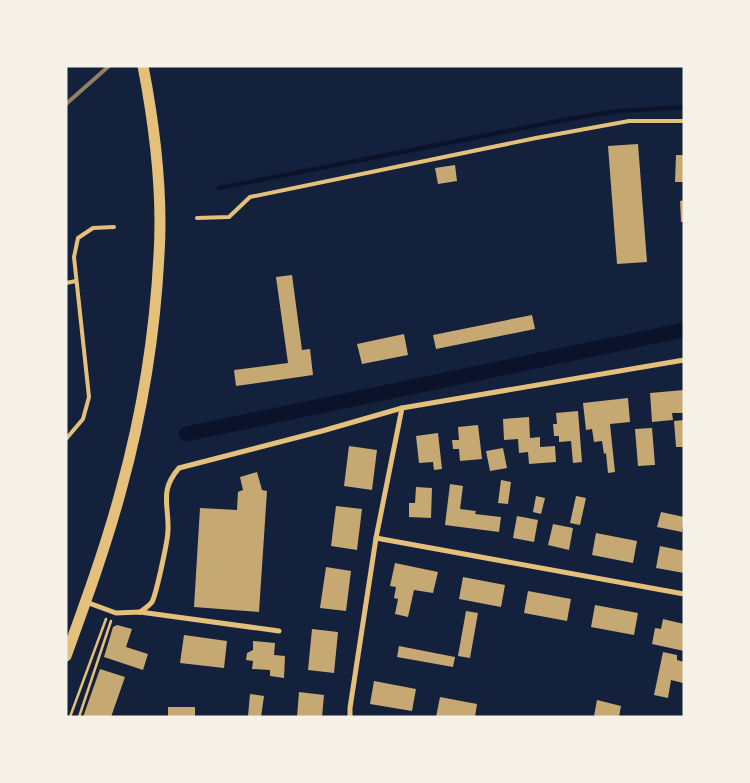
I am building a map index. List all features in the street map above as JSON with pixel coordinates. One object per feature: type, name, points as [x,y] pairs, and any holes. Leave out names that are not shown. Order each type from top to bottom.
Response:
[{"type":"main road","points":[[66,656],[86,602],[121,490],[139,411],[153,318],[159,254],[159,196],[154,138],[143,66]]},
{"type":"street","points":[[140,612],[152,602],[168,530],[166,492],[171,477],[179,468],[402,408],[684,360]]},
{"type":"street","points":[[350,717],[376,538],[402,408]]},
{"type":"street","points":[[376,538],[684,594]]},
{"type":"street","points":[[86,602],[116,613],[140,612],[279,630]]},
{"type":"lane","points":[[197,218],[229,217],[250,197],[536,138],[629,121],[684,121]]},
{"type":"lane","points":[[66,439],[83,419],[88,397],[74,257],[78,238],[93,228],[114,226]]},
{"type":"lane","points":[[66,283],[76,281]]},
{"type":"path","points":[[70,717],[109,610]]},
{"type":"path","points":[[78,717],[111,620],[109,610]]},
{"type":"building","points":[[638,144],[647,262],[617,264],[608,146]]},
{"type":"building","points":[[676,155],[684,155],[684,182],[675,182]]},
{"type":"building","points":[[455,165],[457,181],[438,184],[435,168]]},
{"type":"building","points":[[684,200],[684,222],[681,222],[680,201]]},
{"type":"building","points":[[292,275],[302,350],[310,349],[313,375],[236,386],[234,370],[288,363],[276,277]]},
{"type":"building","points":[[532,315],[535,329],[436,349],[433,335]]},
{"type":"building","points":[[404,334],[408,355],[362,364],[357,344]]},
{"type":"building","points":[[684,390],[684,413],[672,413],[673,420],[652,422],[650,393]]},
{"type":"building","points":[[628,398],[630,422],[610,424],[615,472],[608,473],[606,453],[604,454],[602,441],[594,442],[592,429],[586,430],[583,403]]},
{"type":"building","points":[[578,411],[582,462],[573,463],[571,441],[559,442],[559,436],[554,436],[553,424],[557,424],[556,413]]},
{"type":"building","points":[[529,417],[530,438],[540,437],[540,447],[555,446],[556,462],[529,464],[528,452],[519,453],[518,439],[504,440],[503,419]]},
{"type":"building","points":[[684,420],[684,447],[676,447],[674,421]]},
{"type":"building","points":[[478,425],[482,459],[460,461],[459,449],[453,449],[452,440],[459,440],[458,427]]},
{"type":"building","points":[[652,428],[655,465],[638,466],[635,429]]},
{"type":"building","points":[[438,433],[442,469],[434,470],[433,462],[419,463],[416,436]]},
{"type":"building","points":[[349,446],[377,450],[372,490],[344,486]]},
{"type":"building","points":[[503,448],[507,468],[490,471],[486,451]]},
{"type":"building","points":[[257,472],[262,490],[267,491],[259,612],[194,607],[200,508],[237,510],[238,492],[243,490],[240,477]]},
{"type":"building","points":[[501,480],[511,482],[508,504],[498,503]]},
{"type":"building","points":[[450,484],[463,486],[460,509],[476,511],[475,514],[501,517],[499,532],[445,525]]},
{"type":"building","points":[[416,487],[432,488],[431,518],[409,517],[409,503],[415,503]]},
{"type":"building","points":[[536,496],[545,498],[541,514],[533,512]]},
{"type":"building","points":[[576,496],[586,498],[580,525],[570,523]]},
{"type":"building","points":[[336,506],[362,509],[357,550],[331,546]]},
{"type":"building","points":[[661,512],[684,517],[682,532],[657,527]]},
{"type":"building","points":[[517,516],[538,520],[534,542],[513,538]]},
{"type":"building","points":[[553,524],[573,528],[569,550],[548,545]]},
{"type":"building","points":[[596,533],[637,541],[633,563],[592,555]]},
{"type":"building","points":[[660,546],[684,551],[684,573],[656,568]]},
{"type":"building","points":[[395,563],[438,572],[433,593],[414,590],[408,617],[395,614],[398,599],[394,598],[396,587],[390,586]]},
{"type":"building","points":[[326,567],[351,571],[346,611],[320,608]]},
{"type":"building","points":[[463,577],[505,585],[501,607],[459,599]]},
{"type":"building","points":[[528,591],[571,599],[567,621],[524,613]]},
{"type":"building","points":[[595,605],[638,613],[634,635],[591,627]]},
{"type":"building","points":[[466,611],[478,613],[470,658],[458,656]]},
{"type":"building","points":[[663,619],[684,624],[684,651],[652,644],[655,628],[661,629]]},
{"type":"building","points":[[117,625],[132,629],[126,647],[148,654],[143,670],[104,657],[113,627]]},
{"type":"building","points":[[312,629],[338,632],[334,673],[308,670]]},
{"type":"building","points":[[184,635],[227,641],[224,668],[180,663]]},
{"type":"building","points":[[253,641],[275,643],[274,655],[285,656],[284,678],[270,676],[270,670],[252,669],[253,661],[246,660],[247,653],[253,650]]},
{"type":"building","points":[[399,646],[455,657],[453,667],[397,657]]},
{"type":"building","points":[[663,652],[677,655],[677,660],[684,662],[683,683],[671,680],[668,698],[654,695]]},
{"type":"building","points":[[100,669],[125,677],[111,717],[83,717]]},
{"type":"building","points":[[374,681],[416,689],[412,711],[370,704]]},
{"type":"building","points":[[299,692],[324,695],[322,717],[297,717]]},
{"type":"building","points":[[250,694],[264,696],[261,717],[248,716]]},
{"type":"building","points":[[440,697],[477,704],[475,717],[436,717]]},
{"type":"building","points":[[597,700],[621,706],[619,717],[594,716]]},
{"type":"building","points":[[168,707],[195,707],[195,717],[168,717]]},
{"type":"waterway","points":[[219,188],[574,118],[619,111],[684,107]]},
{"type":"waterway","points":[[186,434],[684,330]]},
{"type":"railway","points":[[66,104],[109,66]]}]
